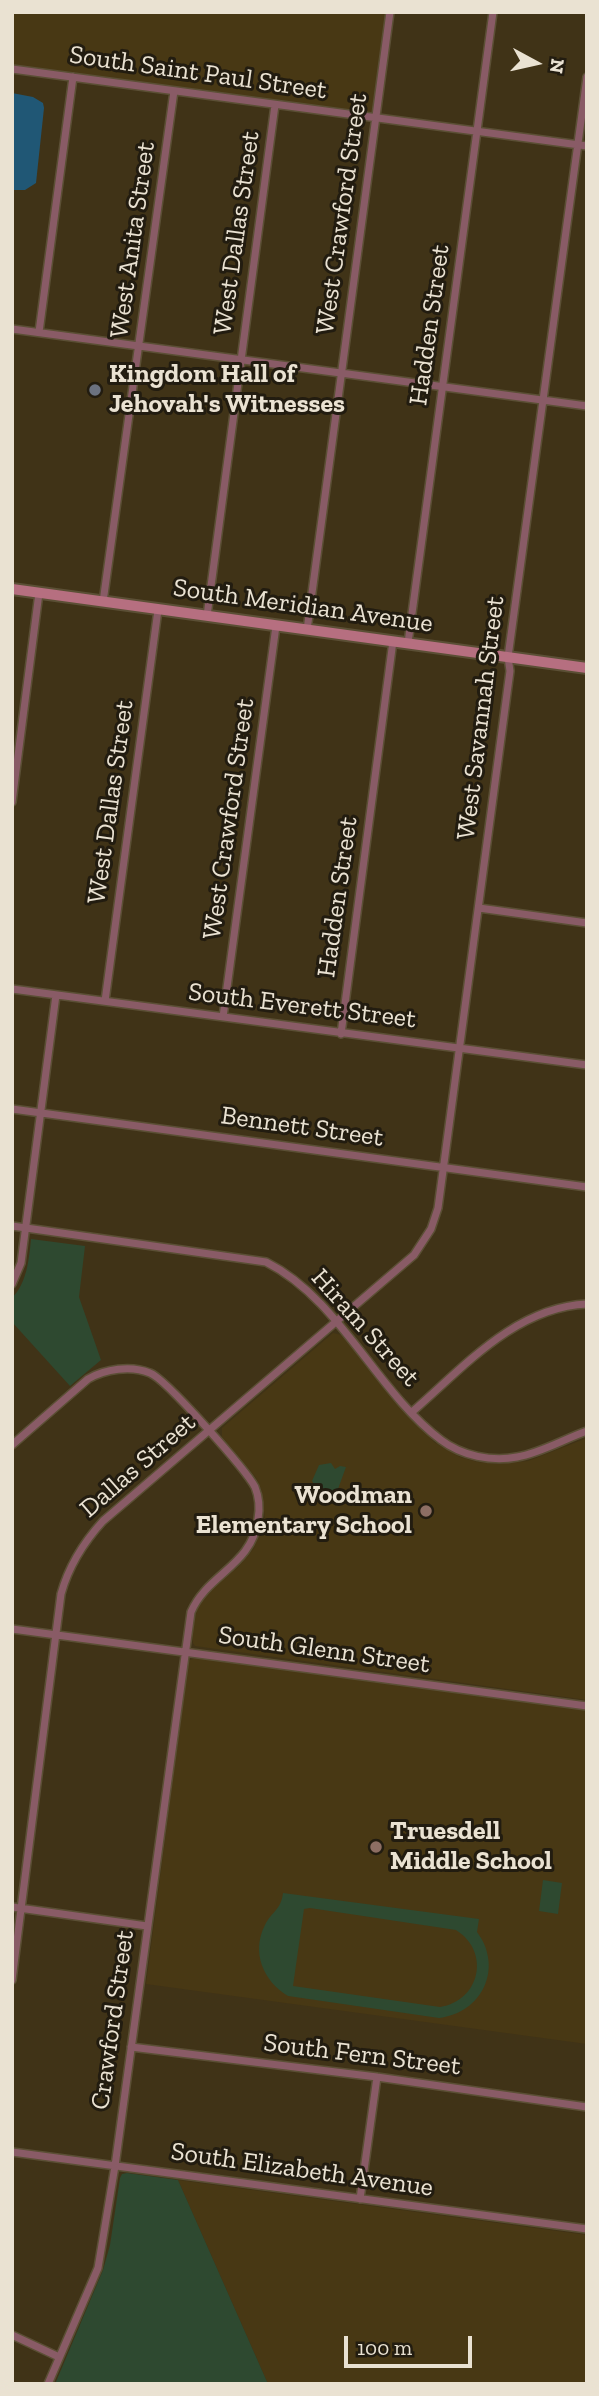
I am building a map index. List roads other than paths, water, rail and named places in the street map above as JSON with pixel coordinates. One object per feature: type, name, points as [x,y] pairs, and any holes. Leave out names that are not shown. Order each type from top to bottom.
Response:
[{"type":"main road","name":"South Meridian Avenue","points":[[12,589],[587,668]]},
{"type":"street","name":"West Crawford Street","points":[[307,630],[390,12]]},
{"type":"street","name":"Hadden Street","points":[[408,643],[493,12]]},
{"type":"street","name":"South Saint Paul Street","points":[[12,69],[587,146]]},
{"type":"street","points":[[38,332],[73,77]]},
{"type":"street","name":"West Savannah Street","points":[[336,1322],[419,1248],[431,1229],[438,1208],[587,77]]},
{"type":"street","name":"West Anita Street","points":[[103,602],[174,91]]},
{"type":"street","name":"West Dallas Street","points":[[206,616],[275,105]]},
{"type":"street","points":[[12,329],[587,406]]},
{"type":"street","points":[[12,802],[39,593]]},
{"type":"street","name":"West Dallas Street","points":[[105,1001],[158,610]]},
{"type":"street","name":"West Crawford Street","points":[[223,1017],[276,626]]},
{"type":"street","name":"Hadden Street","points":[[341,1034],[393,641]]},
{"type":"street","points":[[479,908],[587,923]]},
{"type":"street","name":"South Everett Street","points":[[12,989],[587,1065]]},
{"type":"street","points":[[12,1284],[21,1262],[56,995]]},
{"type":"street","name":"Bennett Street","points":[[12,1109],[587,1186]]},
{"type":"street","name":"Hiram Street","points":[[12,1226],[266,1262],[301,1284],[412,1412],[443,1442],[458,1450],[486,1459],[518,1457],[587,1431]]},
{"type":"street","points":[[412,1412],[520,1323],[556,1308],[587,1304]]},
{"type":"street","name":"Dallas Street","points":[[12,1980],[64,1581],[87,1539],[113,1513],[336,1322]]},
{"type":"street","points":[[12,1445],[88,1378],[111,1370],[143,1370],[152,1373],[249,1477],[258,1496],[257,1527],[248,1550],[208,1587],[195,1604],[184,1653]]},
{"type":"street","name":"South Glenn Street","points":[[12,1629],[587,1706]]},
{"type":"street","name":"Crawford Street","points":[[48,2384],[98,2268],[115,2166],[184,1653]]},
{"type":"street","points":[[12,1908],[147,1926]]},
{"type":"street","name":"South Fern Street","points":[[131,2047],[377,2077],[587,2107]]},
{"type":"street","points":[[360,2199],[377,2077]]},
{"type":"street","name":"South Elizabeth Avenue","points":[[12,2152],[587,2230]]},
{"type":"street","points":[[12,2336],[59,2357]]},
{"type":"water","points":[[12,93],[33,97],[43,103],[44,108],[36,183],[25,190],[12,190]]},
{"type":"place","name":"Kingdom Hall of Jehovah's Witnesses","points":[[95,390]]},
{"type":"place","name":"Woodman Elementary School","points":[[426,1511]]},
{"type":"place","name":"Truesdell Middle School","points":[[376,1847]]}]
